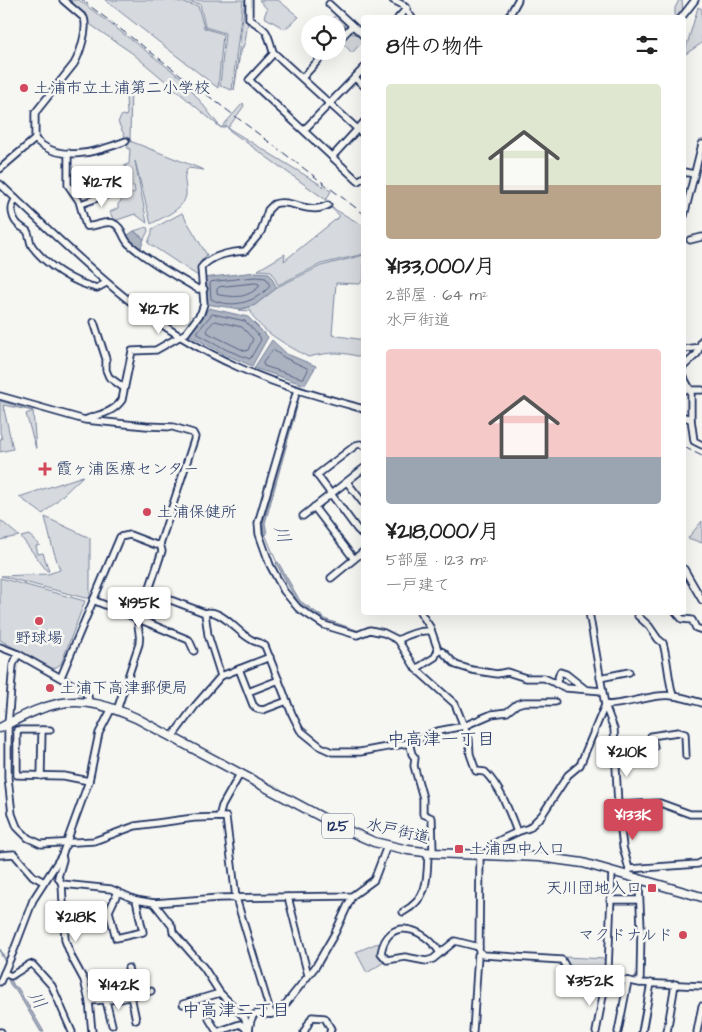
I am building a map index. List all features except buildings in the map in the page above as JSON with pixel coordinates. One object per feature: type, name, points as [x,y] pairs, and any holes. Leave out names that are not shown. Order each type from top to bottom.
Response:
[{"type":"highway","name":"水戸街道","points":[[0,728],[4,722],[17,719],[54,704],[90,703],[114,709],[172,737],[342,828],[387,846],[430,853],[560,860],[628,872],[641,879],[702,897]]},
{"type":"street","points":[[0,169],[35,139],[35,113],[77,58],[86,26],[84,18],[63,0]]},
{"type":"street","points":[[249,0],[249,19],[260,25],[269,35],[274,53],[361,132]]},
{"type":"street","points":[[393,0],[407,8],[410,15]]},
{"type":"street","points":[[510,15],[518,0]]},
{"type":"street","points":[[683,15],[695,0]]},
{"type":"street","points":[[329,4],[361,34]]},
{"type":"street","points":[[401,15],[407,8]]},
{"type":"street","points":[[346,32],[352,26]]},
{"type":"street","points":[[274,53],[249,80],[358,181],[361,180]]},
{"type":"street","points":[[302,78],[319,60]]},
{"type":"street","points":[[304,130],[361,71]]},
{"type":"street","points":[[355,78],[361,83]]},
{"type":"street","points":[[332,157],[361,125]]},
{"type":"street","points":[[35,139],[46,148],[61,153],[98,151],[126,141]]},
{"type":"street","points":[[686,208],[702,144]]},
{"type":"street","points":[[68,153],[68,185],[81,204],[86,226],[108,222],[117,225],[129,244],[158,266],[198,288],[204,289]]},
{"type":"street","points":[[686,172],[694,174]]},
{"type":"street","points":[[0,184],[106,283],[145,314],[198,347],[237,367],[297,390],[361,409]]},
{"type":"street","points":[[81,204],[116,191]]},
{"type":"street","points":[[16,199],[13,203],[12,216],[18,225],[27,231],[30,243],[42,257],[66,275],[89,286],[97,288],[106,283]]},
{"type":"street","points":[[85,420],[106,414],[122,400],[132,351],[156,350],[181,336],[203,309],[204,289],[201,268],[204,263],[226,254],[245,251],[261,232],[268,210],[274,204],[285,202],[298,207],[311,208],[326,207],[328,205]]},
{"type":"street","points":[[690,240],[702,237]]},
{"type":"street","points":[[94,322],[106,359],[106,370],[109,377],[124,388]]},
{"type":"street","points":[[686,364],[697,354],[702,340]]},
{"type":"street","points":[[686,349],[701,347]]},
{"type":"street","points":[[686,381],[692,391],[691,419],[694,441],[702,445]]},
{"type":"street","points":[[297,390],[258,523],[258,534],[270,565],[284,591],[298,608],[324,625],[357,635],[370,630],[384,633],[398,640],[416,669],[455,704],[469,739],[470,754],[476,771],[486,772],[492,778],[517,832]]},
{"type":"street","points":[[686,390],[702,390]]},
{"type":"street","points":[[0,396],[85,420],[173,427],[193,433],[195,437],[195,442],[160,544],[162,551],[139,618],[138,624],[141,634],[114,709],[99,733],[89,781],[62,855],[32,900],[0,982]]},
{"type":"street","points":[[686,417],[691,419]]},
{"type":"street","points":[[361,444],[356,445],[317,475],[361,532]]},
{"type":"street","points":[[303,516],[361,470]]},
{"type":"street","points":[[347,482],[361,500]]},
{"type":"street","points":[[314,507],[354,559]]},
{"type":"street","points":[[60,678],[120,537],[130,534],[156,545],[160,544]]},
{"type":"street","points":[[331,578],[361,553]]},
{"type":"street","points":[[686,572],[702,600]]},
{"type":"street","points":[[146,602],[160,596],[205,613],[218,614],[254,641],[261,642],[270,656],[300,730],[321,747],[332,752],[360,752],[409,743],[438,731],[464,726],[492,714],[507,712],[524,702],[555,702]]},
{"type":"street","points":[[93,600],[189,640],[194,651]]},
{"type":"street","points":[[205,613],[208,634],[221,676]]},
{"type":"street","points":[[416,669],[435,657],[438,650],[431,631],[422,615]]},
{"type":"street","points":[[590,615],[605,705],[614,729],[618,805],[628,872],[702,862]]},
{"type":"street","points":[[679,615],[682,618],[692,620],[696,628],[702,630]]},
{"type":"street","points":[[638,616],[663,643],[669,665],[668,677],[672,696]]},
{"type":"street","points":[[398,640],[423,630],[431,631]]},
{"type":"street","points":[[0,647],[18,654],[86,694],[90,703]]},
{"type":"street","points":[[438,650],[443,652],[456,665],[472,670],[497,674],[506,672],[526,678],[544,678],[566,688],[602,691]]},
{"type":"street","points":[[18,654],[13,665],[4,722],[12,814],[17,827],[28,838],[41,844],[65,843],[94,841],[135,826],[194,818],[226,817],[236,898],[271,1014]]},
{"type":"street","points":[[172,737],[221,676],[270,656]]},
{"type":"street","points":[[239,669],[257,709],[263,710],[287,701]]},
{"type":"street","points":[[556,684],[560,672],[566,674],[585,689]]},
{"type":"street","points":[[600,678],[629,672]]},
{"type":"street","points":[[248,692],[279,680]]},
{"type":"street","points":[[605,705],[661,696],[672,696],[702,703]]},
{"type":"street","points":[[473,1032],[483,855],[492,844],[529,828],[542,815],[568,775],[580,765],[605,705]]},
{"type":"street","points":[[17,719],[19,730],[17,730],[16,776],[64,776],[89,781]]},
{"type":"street","points":[[19,730],[50,730]]},
{"type":"street","points":[[42,730],[42,776]]},
{"type":"street","points":[[615,752],[654,747],[651,736],[678,732],[685,734],[686,756]]},
{"type":"street","points":[[403,912],[421,899],[427,882],[432,818],[423,814],[423,798],[414,766],[415,758],[409,743]]},
{"type":"street","points":[[219,817],[222,806],[240,774]]},
{"type":"street","points":[[618,805],[660,803],[690,814],[702,814]]},
{"type":"street","points":[[248,1031],[252,1016],[260,1013],[271,1014],[280,1011],[316,966],[335,933],[352,896],[374,880],[387,846]]},
{"type":"street","points":[[0,855],[14,854],[33,876],[44,882]]},
{"type":"street","points":[[62,855],[63,860],[58,877],[62,884],[65,940],[84,980],[89,1002],[92,1032]]},
{"type":"street","points":[[596,1032],[608,970],[612,870]]},
{"type":"street","points":[[640,983],[641,927],[639,884],[641,879]]},
{"type":"street","points":[[62,884],[111,889],[136,900],[154,903],[236,898],[352,896]]},
{"type":"street","points":[[118,892],[109,912],[116,938],[143,932],[136,900]]},
{"type":"street","points":[[288,897],[308,975]]},
{"type":"street","points":[[610,900],[639,900]]},
{"type":"street","points":[[154,903],[172,926],[173,932],[204,968],[220,992],[245,1018],[248,1031]]},
{"type":"street","points":[[440,953],[434,944],[417,931],[403,929],[390,934],[383,943],[381,953],[387,960],[405,957],[433,959],[455,941],[479,950],[483,955],[562,960],[571,976],[580,981],[604,985]]},
{"type":"street","points":[[4,973],[11,976],[30,964],[33,965],[52,986],[72,1032]]},
{"type":"street","points":[[128,968],[136,1020]]},
{"type":"street","points":[[606,977],[640,983],[702,986]]},
{"type":"street","points":[[618,1032],[628,981]]},
{"type":"street","points":[[642,1032],[651,984]]},
{"type":"street","points":[[667,1032],[675,984]]},
{"type":"street","points":[[89,1002],[106,1001],[151,991]]},
{"type":"street","points":[[183,1004],[220,992]]},
{"type":"street","points":[[106,1001],[112,1025]]},
{"type":"street","points":[[697,1032],[702,1006]]},
{"type":"street","points":[[304,1032],[312,1017],[325,1018],[331,1029],[330,1032]]},
{"type":"street","points":[[209,1019],[217,1032],[240,1024],[248,1031]]},
{"type":"shaded area","points":[[67,0],[79,0],[183,79],[221,128],[132,53],[88,23],[86,16]]},
{"type":"shaded area","points":[[105,0],[172,0],[198,6],[204,28],[223,34],[218,88]]},
{"type":"shaded area","points":[[181,0],[243,0],[232,90],[220,86],[225,33],[205,27],[200,4]]},
{"type":"shaded area","points":[[245,0],[247,0],[248,21],[234,90]]},
{"type":"shaded area","points":[[259,0],[278,0],[299,17],[285,29],[264,17],[267,9]]},
{"type":"shaded area","points":[[679,0],[682,0],[683,12],[675,15],[675,8]]},
{"type":"shaded area","points":[[698,7],[702,9],[702,43],[686,54]]},
{"type":"shaded area","points":[[350,33],[355,34],[361,39],[361,43],[352,53],[346,46],[346,38]]},
{"type":"shaded area","points":[[125,82],[131,82],[130,141],[204,170],[188,168],[185,177],[186,197],[183,202],[174,211],[151,224],[135,161],[147,223],[135,214],[114,221],[110,212],[118,208],[118,204],[124,198],[135,192],[134,186],[127,185],[125,165],[129,164],[130,149],[128,149],[127,141],[118,122],[122,115],[126,116],[127,113]]},
{"type":"shaded area","points":[[243,103],[244,106],[228,128],[227,126],[221,128]]},
{"type":"shaded area","points":[[228,128],[331,191],[326,200],[229,130]]},
{"type":"shaded area","points":[[329,206],[361,224],[361,255],[321,264],[278,285],[271,271],[258,270],[285,254],[284,261],[340,216]]},
{"type":"shaded area","points":[[182,213],[207,255],[199,264],[198,276],[148,243],[152,229]]},
{"type":"shaded area","points":[[147,227],[148,231],[144,239],[134,231]]},
{"type":"shaded area","points":[[361,256],[360,284],[336,283],[332,335],[361,340],[361,357],[336,353],[308,357],[266,331],[254,318],[251,311],[239,310],[255,305],[277,287],[321,266]]},
{"type":"shaded area","points":[[0,401],[33,411],[3,405],[13,449],[0,452],[0,439],[2,439],[0,432]]},
{"type":"shaded area","points":[[33,411],[36,449],[26,414]]},
{"type":"shaded area","points":[[83,476],[43,514],[19,497]]},
{"type":"shaded area","points":[[45,517],[90,538],[90,598],[1,576],[48,574],[60,570]]},
{"type":"shaded area","points":[[0,520],[19,536],[0,540]]},
{"type":"shaded area","points":[[702,521],[702,543],[688,538]]},
{"type":"shaded area","points":[[29,535],[40,545],[36,546],[38,554],[43,553],[49,571],[47,571],[21,537]]},
{"type":"shaded area","name":"野球場","points":[[0,578],[85,601],[61,664],[53,669],[0,640]]},
{"type":"shaded area","points":[[383,943],[381,953],[387,960],[367,973],[356,952],[375,944]]},
{"type":"shaded area","points":[[564,957],[607,959],[604,981],[597,982],[579,977],[570,968]]},
{"type":"water","points":[[134,231],[144,239],[140,251],[125,237]]},
{"type":"water","points":[[256,272],[269,273],[277,288],[255,305],[241,309],[205,304],[203,278]]},
{"type":"water","points":[[209,308],[248,317],[268,337],[252,366],[224,354],[189,335]]},
{"type":"water","points":[[272,340],[287,354],[316,366],[305,385],[254,368]]},
{"type":"water","points":[[294,406],[297,407],[265,523],[267,534],[264,535],[263,523]]},
{"type":"water","points":[[278,562],[300,601],[327,620],[357,630],[357,633],[325,622],[298,603],[276,563]]},
{"type":"water","points":[[0,949],[14,986],[18,988],[44,1032],[41,1032],[16,990],[10,984]]},
{"type":"waterway","name":"川","points":[[265,534],[277,563]]},
{"type":"railway","points":[[82,0],[361,212]]},
{"type":"railway","points":[[686,448],[702,456]]},
{"type":"place","name":"土浦市立土浦第二小学校","points":[[24,88]]},
{"type":"place","name":"霞ヶ浦医療センター","points":[[45,469]]},
{"type":"place","name":"土浦保健所","points":[[147,512]]},
{"type":"place","name":"野球場","points":[[39,621]]},
{"type":"place","name":"土浦下高津郵便局","points":[[50,688]]},
{"type":"place","name":"土浦四中入口","points":[[459,849]]},
{"type":"place","name":"天川団地入口","points":[[652,888]]},
{"type":"place","name":"マクドナルド","points":[[683,935]]},
{"type":"district","name":"中高津一丁目","points":[[441,739]]},
{"type":"district","name":"中高津二丁目","points":[[236,1010]]}]
